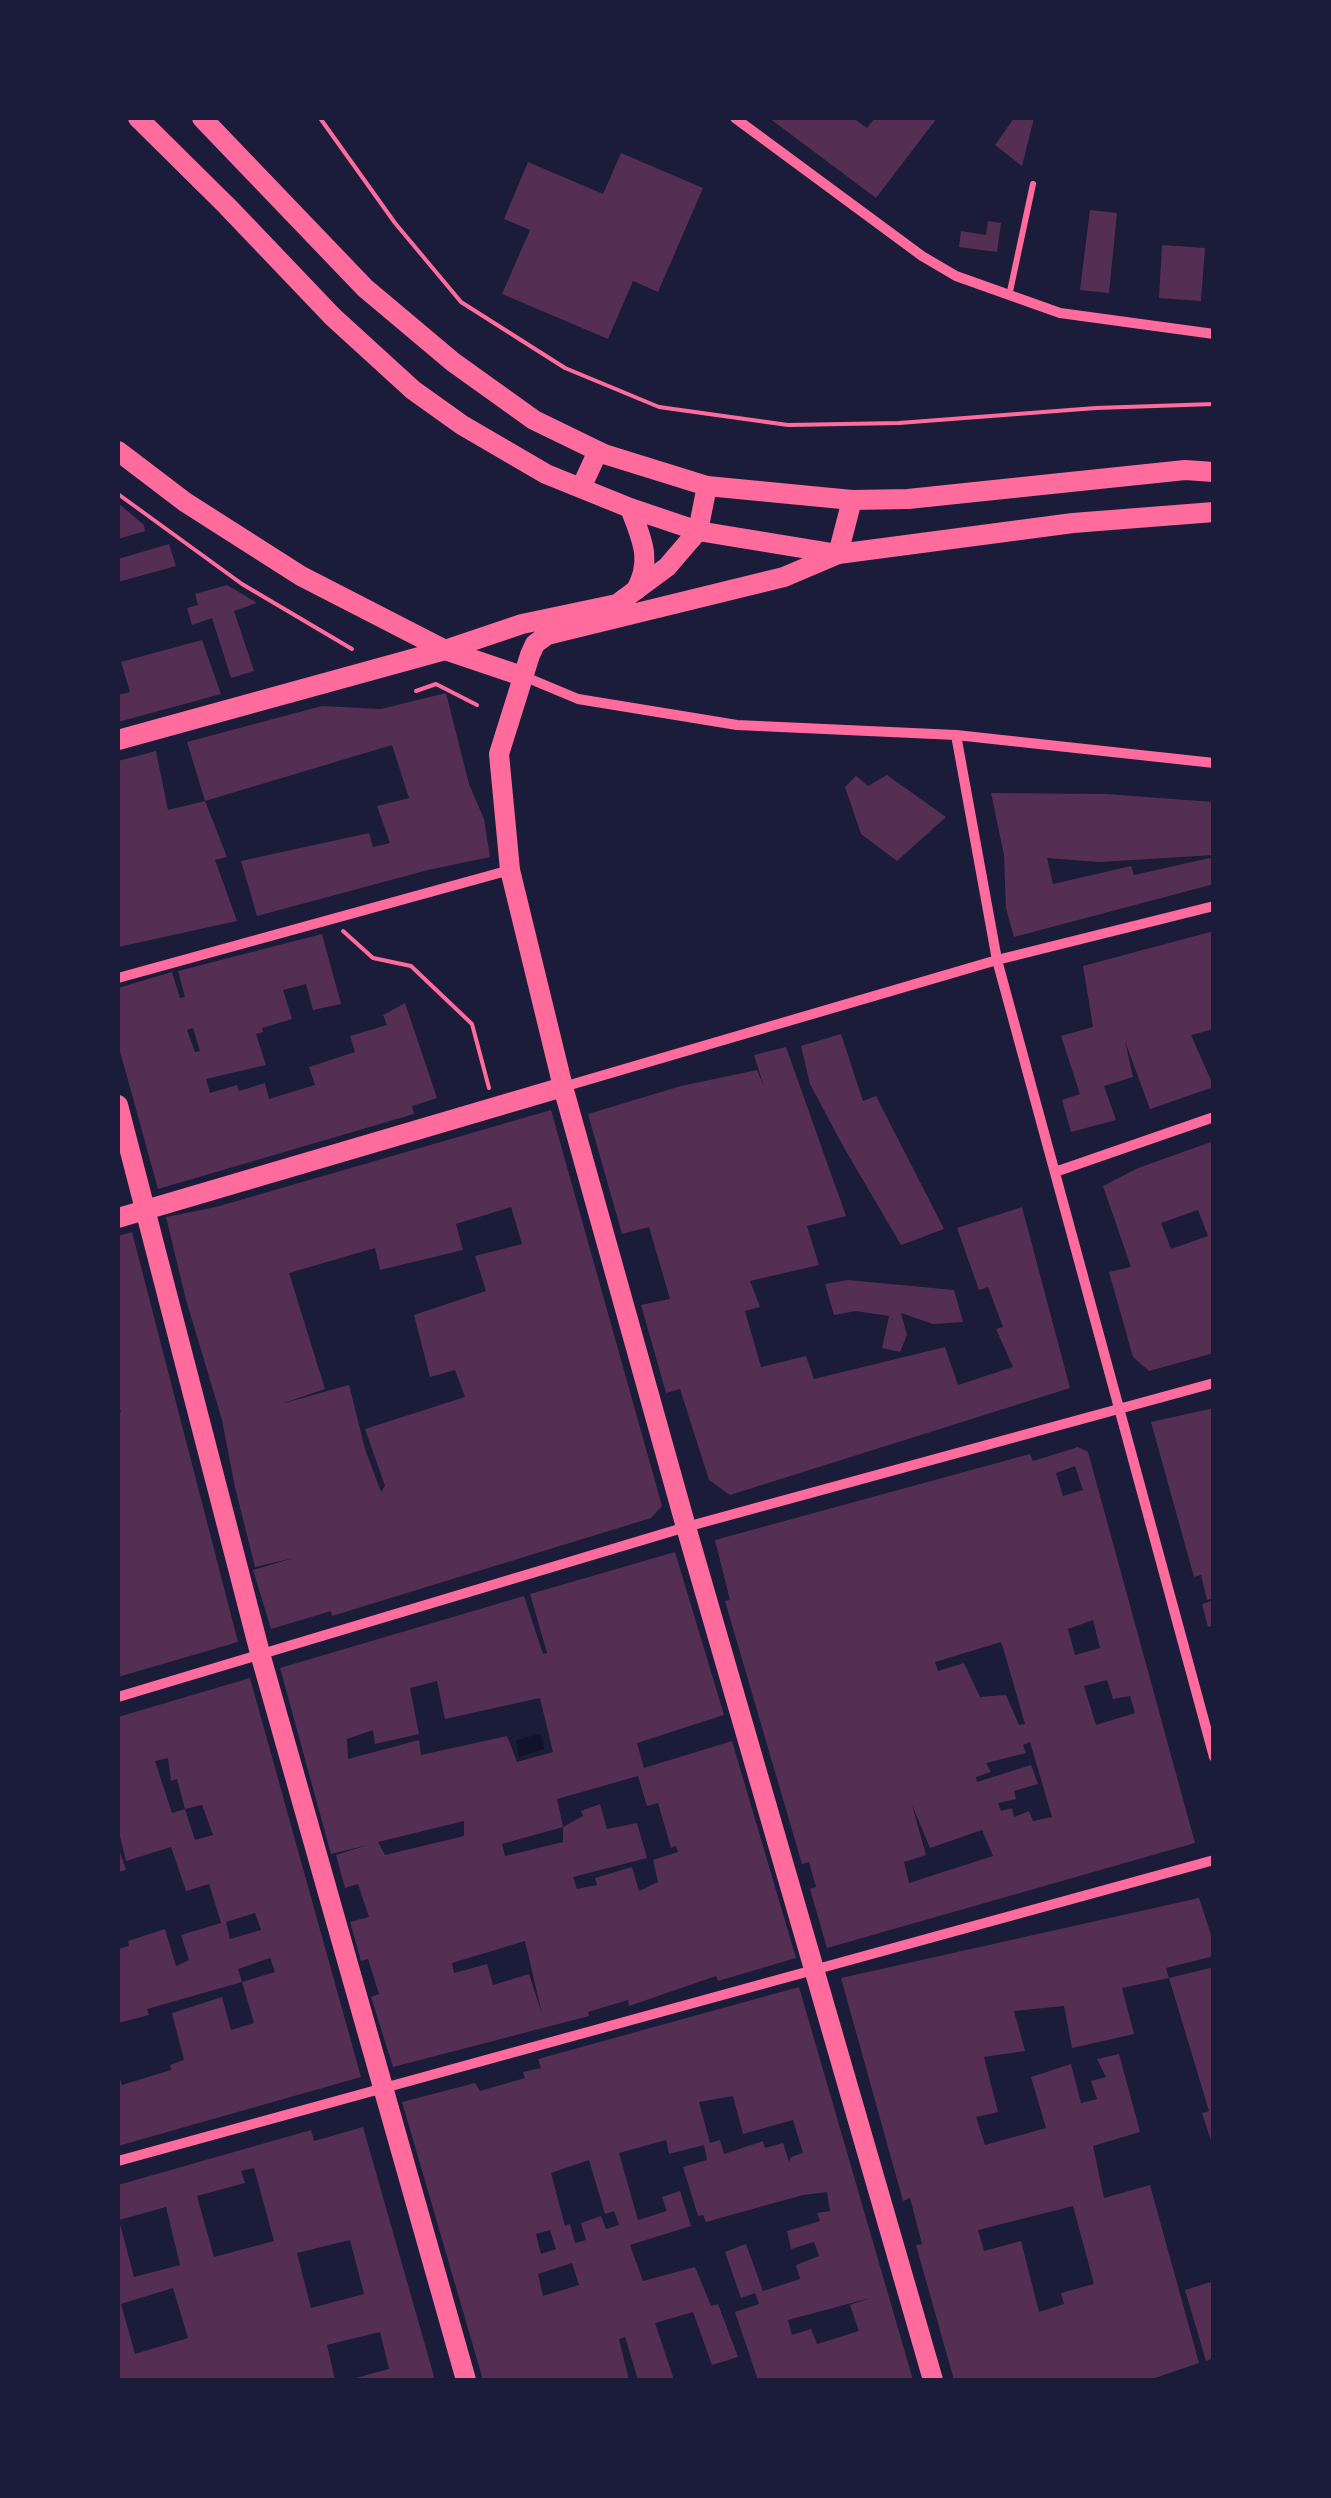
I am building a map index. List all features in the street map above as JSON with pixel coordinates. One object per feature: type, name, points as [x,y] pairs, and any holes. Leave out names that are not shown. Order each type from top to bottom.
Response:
[{"type":"main road","points":[[138,118],[333,317],[413,390],[479,434],[546,474],[630,508],[698,530],[838,554]]},
{"type":"main road","points":[[202,118],[366,288],[452,362],[534,420],[598,451],[707,486],[852,500],[908,499],[1184,470],[1214,472]]},
{"type":"main road","points":[[118,451],[185,502],[301,576],[446,650],[522,676]]},
{"type":"main road","points":[[581,488],[598,451]]},
{"type":"main road","points":[[118,740],[446,650],[522,624],[617,604],[667,567],[698,530],[707,486]]},
{"type":"main road","points":[[838,554],[852,500]]},
{"type":"main road","points":[[630,508],[647,560],[636,590]]},
{"type":"main road","points":[[933,2380],[563,1087],[510,870],[498,754],[535,644],[547,635],[784,578],[838,554],[1073,523],[1214,512]]},
{"type":"main road","points":[[118,1218],[563,1087]]},
{"type":"main road","points":[[118,1104],[261,1657],[380,2088],[466,2380]]},
{"type":"street","points":[[735,118],[922,256],[956,276],[1060,313],[1214,334]]},
{"type":"street","points":[[522,676],[578,699],[737,725],[956,736],[1214,763]]},
{"type":"street","points":[[956,736],[997,960],[1214,1757]]},
{"type":"street","points":[[118,978],[510,870]]},
{"type":"street","points":[[563,1087],[997,960],[1214,906]]},
{"type":"street","points":[[1055,1172],[1214,1118]]},
{"type":"street","points":[[118,1697],[686,1527],[1214,1383]]},
{"type":"street","points":[[118,2161],[1214,1860]]},
{"type":"lane","points":[[1009,298],[1032,184]]},
{"type":"path","points":[[320,118],[395,222],[461,302],[565,368],[659,407],[788,424],[899,423],[1096,408],[1214,404]]},
{"type":"path","points":[[118,494],[242,584],[352,649]]},
{"type":"path","points":[[416,691],[436,684],[476,705]]},
{"type":"path","points":[[331,920],[373,958],[411,966],[472,1024],[494,1108]]},
{"type":"shaded area","points":[[541,1734],[544,1749],[519,1757],[516,1740]]},
{"type":"building","points":[[769,118],[853,118],[867,128],[875,118],[937,118],[876,198]]},
{"type":"building","points":[[1014,118],[1034,118],[1022,166],[995,145]]},
{"type":"building","points":[[621,153],[703,188],[658,292],[633,281],[608,339],[502,294],[530,230],[504,219],[528,162],[603,194]]},
{"type":"building","points":[[1090,210],[1117,213],[1109,293],[1080,290]]},
{"type":"building","points":[[988,221],[1001,223],[997,252],[959,247],[961,231],[986,235]]},
{"type":"building","points":[[1162,245],[1205,248],[1201,301],[1159,298]]},
{"type":"building","points":[[118,503],[144,525],[145,531],[118,539]]},
{"type":"building","points":[[169,544],[176,566],[118,582],[118,559]]},
{"type":"building","points":[[227,585],[257,603],[234,611],[254,671],[231,678],[212,618],[192,625],[187,608],[198,605],[195,594]]},
{"type":"building","points":[[202,640],[221,694],[118,722],[118,695],[130,692],[121,662]]},
{"type":"building","points":[[446,693],[469,784],[484,819],[490,857],[257,916],[241,861],[369,833],[373,847],[390,843],[377,806],[409,798],[392,745],[205,801],[187,742],[322,706],[381,709]]},
{"type":"building","points":[[156,751],[168,810],[205,801],[227,857],[215,860],[237,921],[118,947],[118,761]]},
{"type":"building","points":[[887,775],[946,817],[897,861],[861,834],[845,787],[856,776],[868,786]]},
{"type":"building","points":[[991,793],[1106,794],[1214,802],[1214,855],[1099,862],[1047,858],[1053,884],[1131,866],[1134,875],[1214,857],[1214,884],[1014,937],[1006,908],[1004,855]]},
{"type":"building","points":[[1214,931],[1214,1029],[1191,1035],[1214,1087],[1150,1109],[1125,1041],[1133,1077],[1104,1086],[1116,1120],[1071,1132],[1062,1100],[1080,1094],[1061,1036],[1093,1027],[1083,966]]},
{"type":"building","points":[[322,934],[341,1004],[313,1010],[306,984],[283,990],[292,1019],[262,1028],[263,1032],[256,1034],[266,1065],[206,1079],[210,1093],[237,1085],[239,1091],[265,1083],[269,1099],[315,1085],[309,1067],[355,1052],[350,1036],[387,1025],[383,1015],[405,1003],[437,1098],[412,1106],[414,1114],[158,1189],[118,1044],[118,988],[172,972],[180,998],[185,997],[178,971]],"holes":[[[193,1028],[200,1051],[195,1052],[187,1030]]]},
{"type":"building","points":[[841,1034],[863,1101],[876,1096],[944,1229],[901,1245],[810,1084],[801,1046]]},
{"type":"building","points":[[786,1047],[846,1216],[807,1226],[819,1265],[750,1281],[760,1307],[745,1311],[761,1367],[806,1356],[814,1379],[945,1347],[958,1385],[1013,1367],[996,1329],[1003,1327],[988,1287],[979,1290],[957,1228],[1022,1207],[1070,1388],[730,1495],[709,1480],[680,1389],[666,1393],[641,1305],[670,1299],[649,1227],[622,1234],[588,1114],[681,1086],[757,1070],[764,1087],[754,1055]]},
{"type":"building","points":[[551,1110],[662,1506],[651,1518],[332,1616],[331,1611],[271,1629],[253,1570],[294,1558],[255,1567],[222,1420],[166,1217],[216,1207]],"holes":[[[511,1207],[522,1244],[475,1256],[486,1291],[414,1315],[430,1377],[455,1370],[465,1397],[365,1429],[385,1486],[381,1492],[365,1449],[349,1385],[281,1404],[325,1389],[289,1273],[375,1248],[380,1270],[463,1250],[456,1224]]]},
{"type":"building","points":[[1214,1141],[1214,1353],[1149,1371],[1133,1357],[1109,1272],[1131,1267],[1103,1186],[1138,1168]],"holes":[[[1198,1210],[1208,1236],[1171,1249],[1161,1223]]]},
{"type":"building","points":[[132,1232],[238,1642],[118,1677],[118,1236]]},
{"type":"building","points":[[848,1280],[954,1290],[963,1322],[933,1324],[901,1313],[907,1335],[900,1352],[882,1348],[889,1316],[856,1311],[834,1315],[825,1284]]},
{"type":"building","points":[[1214,1408],[1214,1598],[1207,1600],[1201,1575],[1194,1577],[1151,1422]]},
{"type":"building","points":[[1078,1447],[1088,1452],[1195,1843],[827,1948],[810,1889],[816,1887],[809,1862],[802,1864],[725,1601],[730,1600],[715,1540],[1030,1454],[1033,1461]],"holes":[[[1075,1466],[1083,1490],[1063,1496],[1056,1473]],[[1093,1620],[1100,1648],[1075,1655],[1068,1629]],[[1001,1642],[1025,1724],[1019,1725],[1006,1695],[980,1697],[964,1663],[938,1671],[935,1662]],[[1107,1680],[1113,1699],[1130,1696],[1135,1713],[1096,1725],[1084,1686]],[[1030,1742],[1052,1817],[1033,1821],[1029,1811],[1014,1817],[1012,1808],[1001,1811],[998,1803],[1016,1799],[1014,1791],[1038,1784],[1031,1765],[977,1782],[976,1777],[991,1772],[986,1763],[1026,1753],[1023,1745]],[[912,1805],[930,1848],[982,1830],[993,1856],[909,1883],[904,1862],[926,1855]]]},
{"type":"building","points":[[675,1552],[724,1715],[637,1743],[644,1768],[732,1741],[796,1958],[718,1981],[716,1976],[629,2006],[628,2000],[588,2012],[589,2016],[393,2067],[371,1997],[379,1994],[368,1959],[361,1961],[350,1922],[369,1917],[358,1884],[345,1888],[336,1855],[368,1845],[331,1854],[280,1668],[524,1596],[543,1654],[547,1653],[530,1594]],"holes":[[[437,1681],[445,1719],[540,1698],[553,1752],[517,1762],[507,1736],[421,1755],[419,1740],[348,1759],[347,1739],[373,1730],[375,1744],[419,1734],[410,1688]],[[638,1776],[647,1806],[658,1803],[671,1848],[676,1846],[678,1852],[653,1860],[658,1882],[639,1891],[632,1867],[595,1878],[597,1885],[577,1889],[573,1877],[647,1858],[637,1823],[607,1829],[600,1804],[581,1811],[583,1816],[563,1827],[557,1799]],[[464,1821],[464,1836],[385,1855],[378,1842]],[[563,1827],[563,1842],[505,1856],[502,1844]],[[525,1941],[542,2014],[529,1974],[493,1985],[487,1964],[454,1973],[452,1963]]]},
{"type":"building","points":[[1214,1600],[1214,1625],[1208,1627],[1202,1604]]},
{"type":"building","points":[[250,1678],[361,2077],[118,2146],[118,2073],[122,2085],[171,2070],[170,2065],[184,2060],[172,2013],[222,1997],[231,2030],[254,2023],[242,1982],[147,2009],[149,2015],[118,2023],[118,1949],[129,1946],[128,1941],[165,1929],[176,1966],[189,1960],[181,1935],[221,1923],[209,1884],[186,1891],[171,1847],[126,1861],[118,1828],[118,1717]],"holes":[[[168,1758],[171,1781],[177,1779],[185,1809],[172,1813],[155,1761]],[[202,1805],[213,1835],[195,1840],[185,1809]],[[255,1913],[261,1930],[230,1939],[226,1922]],[[270,1958],[275,1972],[242,1982],[238,1969]]]},
{"type":"building","points":[[118,1846],[126,1870],[118,1872]]},
{"type":"building","points":[[1199,1898],[1214,1944],[1214,1956],[1166,1968],[1169,1978],[1122,1988],[1134,2034],[1072,2048],[1064,2006],[1014,2011],[1025,2051],[984,2057],[998,2112],[976,2117],[985,2145],[1046,2128],[1031,2077],[1071,2064],[1081,2103],[1097,2099],[1091,2081],[1106,2077],[1097,2059],[1119,2054],[1140,2132],[1093,2146],[1104,2198],[1150,2185],[1199,2363],[1149,2380],[954,2380],[916,2245],[922,2244],[910,2198],[903,2201],[841,1978]],"holes":[[[1073,2206],[1094,2284],[1061,2293],[1064,2304],[1039,2312],[1021,2241],[984,2251],[978,2230]]]},
{"type":"building","points":[[1214,1967],[1213,2147],[1202,2113],[1209,2111],[1169,1978]]},
{"type":"building","points":[[799,1987],[913,2380],[758,2380],[735,2312],[759,2304],[755,2293],[741,2298],[725,2252],[746,2244],[763,2291],[800,2279],[796,2265],[819,2256],[814,2242],[791,2249],[787,2231],[820,2221],[817,2213],[830,2211],[827,2192],[706,2222],[703,2215],[698,2216],[683,2167],[707,2160],[704,2145],[669,2154],[666,2140],[619,2153],[638,2220],[667,2211],[662,2197],[680,2191],[691,2226],[630,2245],[643,2281],[695,2267],[711,2306],[718,2304],[738,2357],[712,2365],[693,2312],[655,2323],[674,2380],[638,2380],[625,2337],[619,2339],[629,2380],[483,2380],[402,2102],[475,2083],[480,2091],[525,2078],[523,2072],[541,2068],[538,2059]],"holes":[[[733,2096],[743,2134],[793,2120],[803,2153],[791,2157],[789,2162],[783,2143],[765,2148],[763,2141],[724,2154],[720,2140],[710,2143],[699,2102]],[[589,2160],[605,2214],[614,2211],[619,2225],[606,2229],[601,2216],[581,2223],[586,2240],[575,2243],[570,2224],[565,2226],[551,2173]],[[550,2230],[556,2249],[541,2254],[536,2234]],[[572,2263],[579,2285],[543,2296],[538,2274]],[[870,2298],[850,2305],[859,2331],[817,2344],[811,2329],[792,2335],[788,2320]]]},
{"type":"building","points":[[363,2127],[435,2380],[348,2380],[389,2369],[380,2332],[327,2345],[335,2380],[118,2380],[118,2185],[311,2130],[314,2141]],"holes":[[[254,2168],[274,2241],[214,2257],[197,2196],[245,2183],[241,2171]],[[166,2207],[180,2265],[134,2277],[119,2220]],[[350,2240],[364,2294],[311,2308],[297,2253]],[[173,2288],[188,2338],[135,2354],[121,2304]]]},
{"type":"building","points":[[1214,2281],[1214,2358],[1206,2361],[1185,2290]]}]
